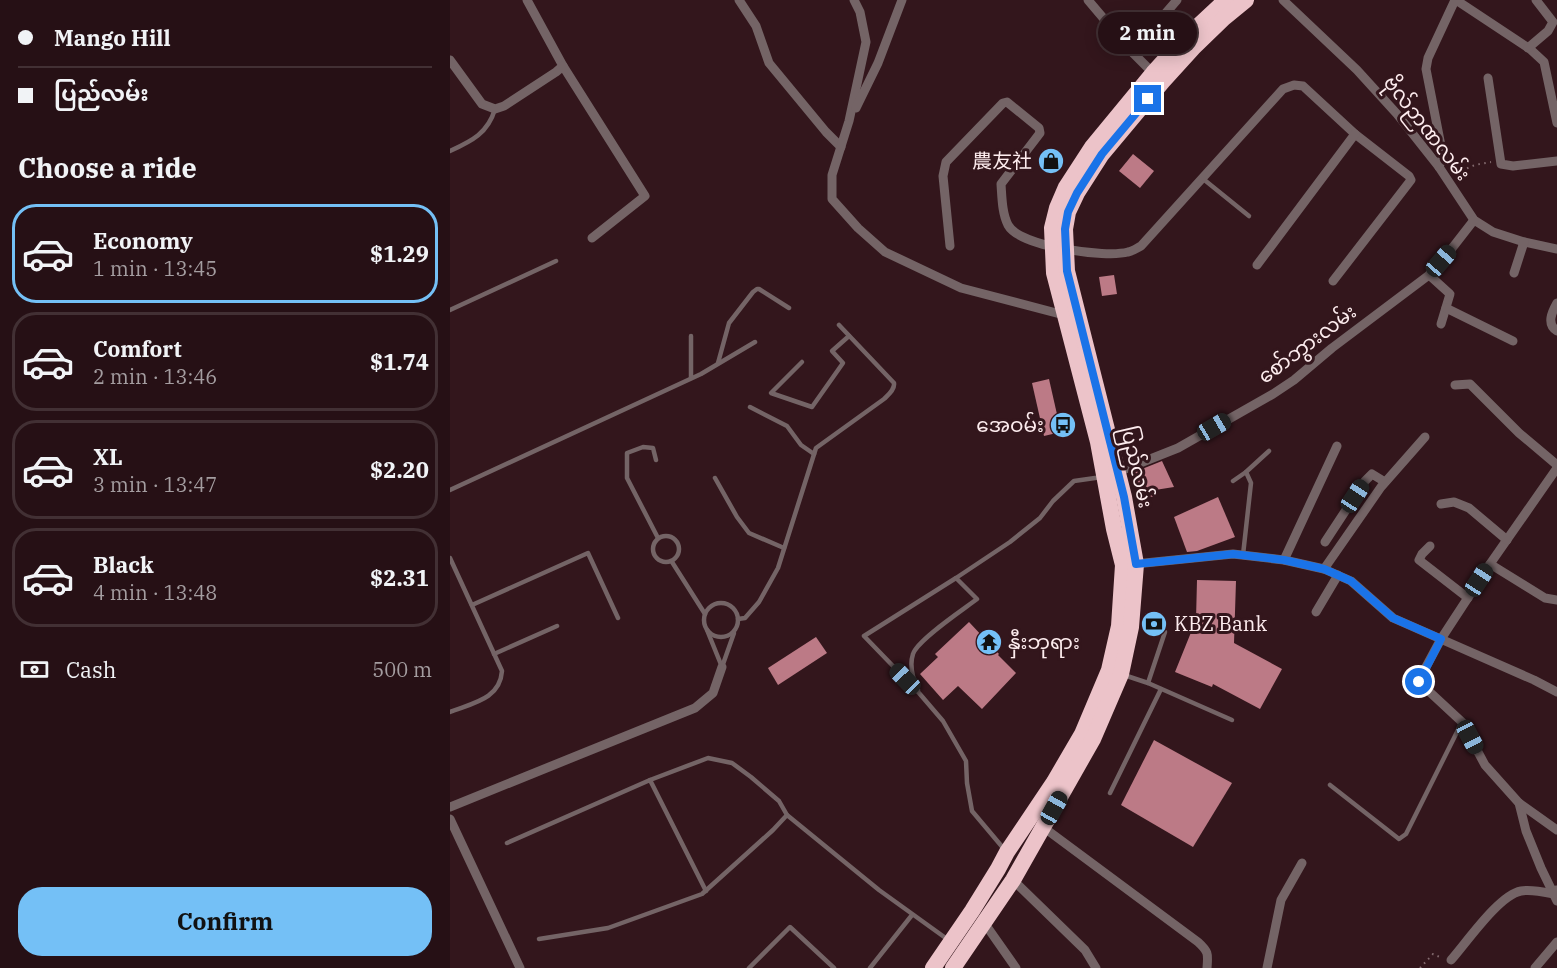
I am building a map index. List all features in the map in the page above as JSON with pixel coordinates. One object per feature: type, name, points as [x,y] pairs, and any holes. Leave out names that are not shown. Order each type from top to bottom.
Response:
[{"type":"highway","name":"ပြည်လမ်း","points":[[1059,249],[1052,228],[1057,208],[1066,187],[1092,147],[1153,73],[1184,39],[1226,0]]},
{"type":"highway","name":"ပြည်လမ်း","points":[[933,968],[952,942],[1013,880],[1093,739],[1121,674],[1131,627],[1130,564],[1114,529],[1111,475],[1098,441],[1070,313],[1054,273],[1068,212],[1077,193],[1102,154],[1163,81],[1193,48],[1246,0]]},
{"type":"highway","name":"ပြည်လမ်း","points":[[953,968],[1007,852],[1054,782],[1082,734],[1109,670],[1130,564]]},
{"type":"street","points":[[527,0],[563,66],[645,196],[592,238]]},
{"type":"street","points":[[740,0],[756,26],[769,63],[841,147]]},
{"type":"street","points":[[854,0],[860,12],[866,42],[849,120],[832,175],[832,199],[858,228],[885,252],[961,288],[1070,313]]},
{"type":"street","points":[[849,120],[878,63],[902,0]]},
{"type":"street","points":[[1088,0],[1153,73]]},
{"type":"street","points":[[1132,52],[1177,0]]},
{"type":"street","name":"ဗိုလ်ဉာဏလမ်း","points":[[1283,0],[1357,70],[1397,114],[1439,167],[1474,220],[1493,232],[1557,249]]},
{"type":"street","points":[[1439,167],[1443,156],[1426,69],[1428,58],[1456,0],[1528,48],[1544,62],[1557,123]]},
{"type":"street","points":[[1528,48],[1548,31],[1553,22],[1536,0]]},
{"type":"street","points":[[450,60],[482,104],[495,109],[510,103],[563,66]]},
{"type":"street","points":[[1488,78],[1501,164],[1514,166],[1557,161]]},
{"type":"street","points":[[950,246],[943,176],[946,162],[1003,103],[1008,102],[1039,128],[1040,133],[1000,184],[1002,206],[1009,227],[1019,236],[1059,249],[1101,254],[1128,252],[1141,246],[1283,89],[1294,85],[1303,86],[1355,134],[1409,176],[1411,180],[1333,281]]},
{"type":"street","points":[[1257,265],[1355,134]]},
{"type":"street","name":"စော်ဘွားလမ်း","points":[[1111,475],[1178,448],[1274,394],[1294,380],[1332,348],[1430,274],[1474,220]]},
{"type":"street","points":[[1514,273],[1524,242]]},
{"type":"street","points":[[1430,274],[1450,294],[1441,324]]},
{"type":"street","points":[[1557,303],[1550,323],[1557,331]]},
{"type":"street","points":[[1446,308],[1513,341]]},
{"type":"street","points":[[1455,385],[1470,384],[1519,433],[1557,466],[1553,482],[1490,564],[1441,639],[1419,682],[1462,722],[1485,765],[1519,803],[1557,830]]},
{"type":"street","points":[[1324,569],[1385,482],[1425,437]]},
{"type":"street","points":[[1284,560],[1337,446]]},
{"type":"street","points":[[1325,542],[1372,474],[1385,482]]},
{"type":"street","points":[[1441,504],[1454,502],[1469,508],[1507,540]]},
{"type":"street","points":[[1430,546],[1419,560],[1468,598]]},
{"type":"street","points":[[1130,564],[1233,554],[1284,560],[1324,569],[1351,581],[1393,618],[1557,692]]},
{"type":"street","points":[[1490,564],[1545,598],[1557,600]]},
{"type":"street","points":[[1316,612],[1338,575]]},
{"type":"street","points":[[450,807],[694,708],[713,693],[722,667]]},
{"type":"street","points":[[1519,803],[1526,831],[1541,868],[1556,894]]},
{"type":"street","points":[[450,819],[520,968]]},
{"type":"street","points":[[1043,828],[1198,942],[1207,950],[1207,968]]},
{"type":"street","points":[[1266,968],[1281,900],[1302,863]]},
{"type":"street","points":[[1013,880],[1085,950],[1096,968]]},
{"type":"street","points":[[1451,960],[1491,913],[1512,894],[1523,890],[1556,894]]},
{"type":"street","points":[[978,917],[1016,968]]},
{"type":"street","points":[[1535,968],[1557,942]]},
{"type":"lane","points":[[450,151],[467,143],[487,128],[495,109]]},
{"type":"lane","points":[[1202,178],[1249,216]]},
{"type":"lane","points":[[450,310],[556,261]]},
{"type":"lane","points":[[718,363],[729,323],[753,292],[759,289],[789,308]]},
{"type":"lane","points":[[738,619],[745,618],[759,603],[778,568],[816,448],[884,399],[894,386],[894,383],[839,325]]},
{"type":"lane","points":[[691,336],[691,378]]},
{"type":"lane","points":[[802,362],[771,393],[812,407],[843,363],[832,351],[849,336]]},
{"type":"lane","points":[[450,490],[691,378],[755,342]]},
{"type":"lane","points":[[750,407],[788,426],[801,445],[814,454]]},
{"type":"lane","points":[[656,460],[653,448],[643,447],[627,453],[627,478],[658,538]]},
{"type":"lane","points":[[1233,481],[1269,451]]},
{"type":"lane","points":[[1243,556],[1251,483],[1246,472]]},
{"type":"lane","points":[[1007,852],[972,811],[966,761],[943,721],[864,636],[1010,542],[1040,518],[1053,501],[1074,481],[1111,475]]},
{"type":"lane","points":[[715,478],[737,518],[749,533],[784,548]]},
{"type":"lane","points":[[669,536],[678,543],[679,554],[672,562],[662,563],[654,556],[652,546],[658,538],[669,536]]},
{"type":"lane","points":[[472,605],[588,553],[618,618]]},
{"type":"lane","points":[[450,558],[502,671],[501,680],[489,697],[450,712]]},
{"type":"lane","points":[[672,562],[705,614]]},
{"type":"lane","points":[[918,693],[911,663],[914,651],[926,638],[977,599],[956,578]]},
{"type":"lane","points":[[720,603],[733,607],[738,619],[738,625],[722,667],[704,621],[708,609],[720,603]]},
{"type":"lane","points":[[494,654],[556,626]]},
{"type":"lane","points":[[706,628],[710,633],[722,637],[734,631]]},
{"type":"lane","points":[[1148,683],[1165,632]]},
{"type":"lane","points":[[1121,674],[1148,683],[1232,720]]},
{"type":"lane","points":[[1110,793],[1161,689]]},
{"type":"lane","points":[[1330,785],[1399,839],[1406,834],[1462,722]]},
{"type":"lane","points":[[507,843],[650,780],[708,758],[732,763],[779,801],[787,815],[879,890],[952,942]]},
{"type":"lane","points":[[650,780],[706,891]]},
{"type":"lane","points":[[540,939],[608,928],[702,894],[787,815]]},
{"type":"lane","points":[[870,968],[912,915]]},
{"type":"lane","points":[[749,968],[790,927],[834,968]]},
{"type":"path","points":[[1455,173],[1475,165],[1492,162]]},
{"type":"path","points":[[1420,968],[1433,954],[1447,961],[1451,960]]},
{"type":"building","points":[[1133,154],[1154,171],[1140,188],[1119,171]]},
{"type":"building","points":[[1114,275],[1117,294],[1102,296],[1099,277]]},
{"type":"building","points":[[1049,379],[1061,432],[1044,436],[1032,383]]},
{"type":"building","points":[[1162,461],[1174,487],[1155,490],[1156,496],[1139,499],[1132,473]]},
{"type":"building","points":[[1218,497],[1235,537],[1197,551],[1187,552],[1174,517]]},
{"type":"building","points":[[1197,580],[1236,581],[1234,643],[1282,669],[1260,709],[1213,684],[1212,687],[1175,672],[1196,620]]},
{"type":"building","points":[[969,622],[1016,673],[982,709],[958,686],[943,700],[920,674],[938,657],[935,654]]},
{"type":"building","points":[[816,637],[827,653],[778,685],[768,668]]},
{"type":"building","points":[[1154,740],[1232,783],[1193,847],[1121,805]]},
{"type":"place","name":"農友社","points":[[1051,161]]},
{"type":"place","name":"အေဝမ်း","points":[[1063,425]]},
{"type":"place","name":"KBZ Bank","points":[[1154,624]]},
{"type":"place","name":"နှီးဘုရား","points":[[989,642]]},
{"type":"route","points":[[1148,99],[1102,154],[1077,193],[1068,212],[1065,229],[1067,271],[1124,497],[1136,564],[1233,554],[1284,560],[1324,569],[1351,581],[1393,618],[1441,639],[1419,682]]}]
